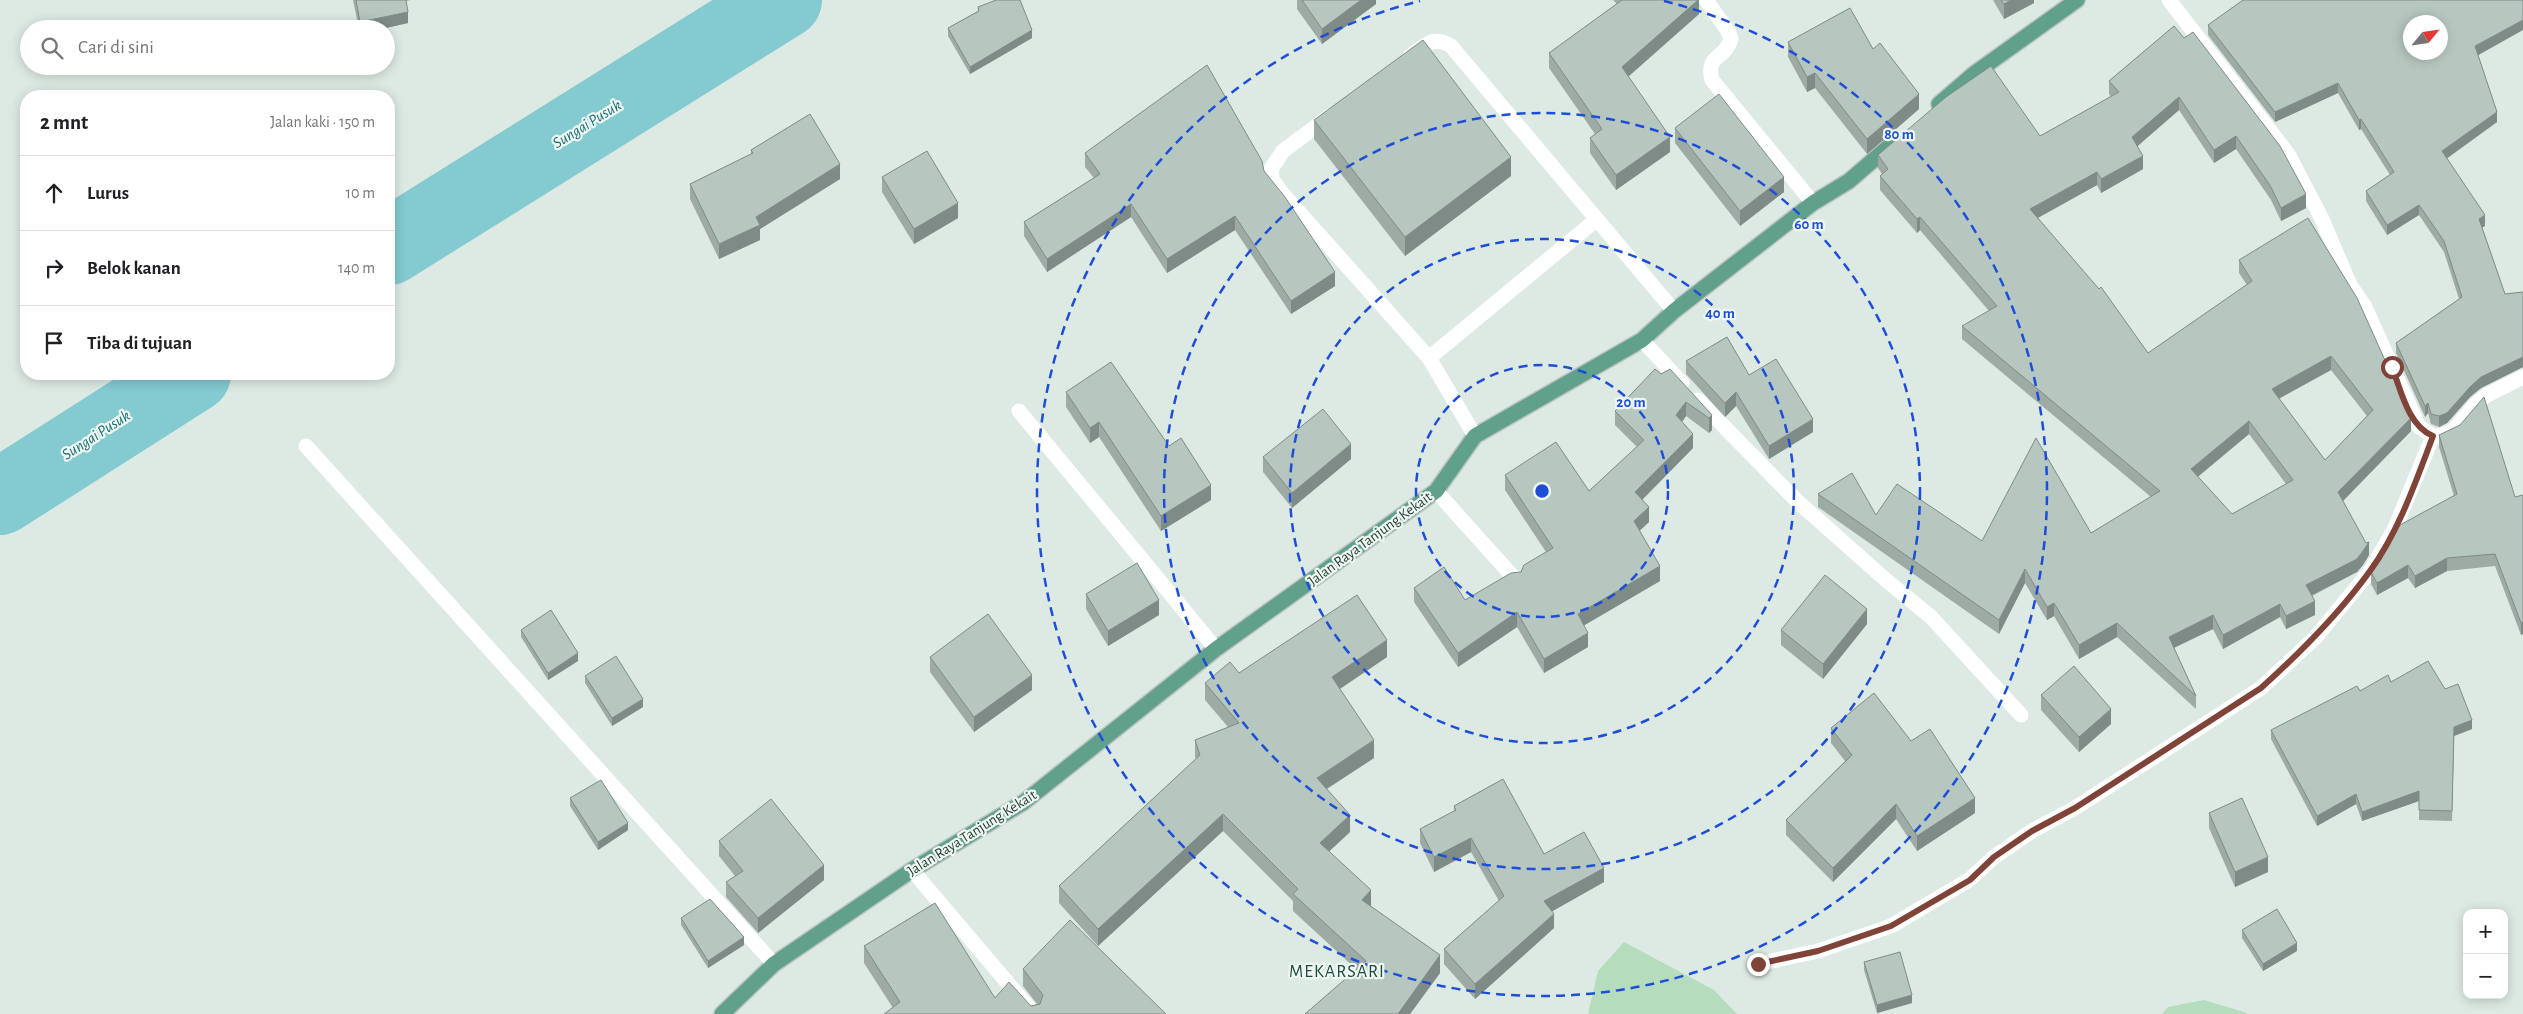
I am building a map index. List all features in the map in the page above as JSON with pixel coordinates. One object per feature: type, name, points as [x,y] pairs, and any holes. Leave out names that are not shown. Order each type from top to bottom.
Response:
[{"type":"main road","points":[[1931,111],[1975,73],[2077,0]]},
{"type":"main road","name":"Jalan Raya Tanjung Kekait","points":[[722,1014],[774,964],[912,870],[1024,802],[1216,649],[1436,491],[1475,436],[1642,340],[1674,311],[1813,203],[1849,181],[1901,137]]},
{"type":"street","points":[[1706,0],[1728,31],[1731,40],[1727,49],[1712,62],[1710,68],[1712,80],[1813,203]]},
{"type":"street","points":[[2170,0],[2288,154],[2320,217],[2350,285],[2365,307],[2416,424],[2433,436],[2441,436],[2453,431],[2477,403],[2487,395],[2523,377]]},
{"type":"street","points":[[1396,66],[1427,44],[1441,40],[1451,46],[1674,311]]},
{"type":"street","points":[[1343,106],[1282,151],[1271,169],[1272,179],[1282,193],[1429,358],[1475,436]]},
{"type":"street","points":[[1429,358],[1596,220]]},
{"type":"street","points":[[1642,340],[1732,438],[1797,501],[1931,617],[2021,716]]},
{"type":"street","points":[[1019,411],[1216,649]]},
{"type":"street","points":[[1758,964],[1818,951],[1891,926],[1970,880],[1994,857],[2032,831],[2075,808],[2261,688],[2315,638],[2371,570],[2394,530],[2433,436]]},
{"type":"street","points":[[306,446],[774,964]]},
{"type":"street","points":[[1436,491],[1516,579]]},
{"type":"street","points":[[912,870],[1034,1014]]},
{"type":"green space","points":[[1624,942],[1714,990],[1737,1014],[1588,1014],[1598,971]]},
{"type":"green space","points":[[2204,1000],[2249,1014],[2162,1014],[2168,1007]]},
{"type":"building","points":[[356,0],[406,0],[408,12],[370,20],[360,20]]},
{"type":"building","points":[[996,0],[1020,0],[1032,30],[970,67],[948,28],[979,11],[978,7]]},
{"type":"building","points":[[1302,0],[1361,0],[1322,29]]},
{"type":"building","points":[[1622,0],[1698,0],[1622,67],[1670,137],[1616,175],[1590,138],[1602,129],[1549,53]]},
{"type":"building","points":[[2001,0],[2011,0],[2004,4]]},
{"type":"building","points":[[2243,0],[2523,0],[2523,20],[2475,46],[2497,112],[2442,151],[2485,215],[2479,219],[2505,294],[2523,292],[2523,357],[2481,377],[2447,413],[2439,416],[2431,414],[2428,403],[2425,406],[2396,343],[2462,297],[2444,241],[2419,205],[2387,225],[2366,191],[2394,172],[2361,119],[2359,120],[2338,83],[2275,112],[2208,25]]},
{"type":"building","points":[[1850,8],[1873,49],[1880,43],[1919,94],[1867,139],[1815,73],[1807,77],[1788,42]]},
{"type":"building","points":[[2174,26],[2184,38],[2193,32],[2280,146],[2306,194],[2281,208],[2271,187],[2236,136],[2214,150],[2179,97],[2132,137],[2143,156],[2101,179],[2097,172],[2030,209],[2099,289],[2101,287],[2148,353],[2252,281],[2239,260],[2308,218],[2357,298],[2411,418],[2338,492],[2366,543],[2369,542],[2357,559],[2306,585],[2315,601],[2286,616],[2280,604],[2223,635],[2213,615],[2169,637],[2196,696],[2117,623],[2079,645],[2054,603],[2047,607],[2025,569],[1999,620],[1818,494],[1852,473],[1876,515],[1897,484],[1982,541],[2036,438],[2091,533],[2160,491],[1962,326],[1997,306],[1920,217],[1917,219],[1880,176],[1888,169],[1878,155],[1946,97],[1991,66],[2040,136],[2119,92],[2109,81]],"holes":[[[2331,356],[2373,410],[2325,460],[2272,389]],[[2249,421],[2293,480],[2232,514],[2191,469]]]},
{"type":"building","points":[[1423,40],[1511,157],[1405,237],[1314,120]]},
{"type":"building","points":[[1207,65],[1262,161],[1264,171],[1285,197],[1335,272],[1291,301],[1235,216],[1167,259],[1131,204],[1047,259],[1024,222],[1100,174],[1085,153]]},
{"type":"building","points":[[1719,94],[1784,177],[1740,211],[1675,128]]},
{"type":"building","points":[[810,114],[840,164],[756,217],[760,225],[719,244],[690,184],[753,153],[751,150]]},
{"type":"building","points":[[927,151],[958,203],[914,229],[882,177]]},
{"type":"building","points":[[1727,337],[1749,375],[1776,359],[1813,419],[1769,446],[1736,392],[1725,403],[1686,361]]},
{"type":"building","points":[[1111,362],[1169,446],[1181,438],[1211,485],[1161,516],[1099,422],[1090,428],[1066,392]]},
{"type":"building","points":[[1655,369],[1661,374],[1670,369],[1712,415],[1709,418],[1686,402],[1676,415],[1693,434],[1635,492],[1649,507],[1634,521],[1660,566],[1578,614],[1588,633],[1544,659],[1517,612],[1458,653],[1414,588],[1444,567],[1465,600],[1511,573],[1521,572],[1524,565],[1553,548],[1505,475],[1556,442],[1589,491],[1644,440],[1615,411]]},
{"type":"building","points":[[2484,397],[2515,497],[2523,495],[2523,622],[2521,623],[2495,554],[2447,558],[2415,576],[2408,565],[2377,583],[2371,572],[2400,525],[2457,494],[2439,435],[2460,425]]},
{"type":"building","points":[[1323,409],[1351,444],[1292,493],[1263,457]]},
{"type":"building","points":[[1137,563],[1159,600],[1108,631],[1086,594]]},
{"type":"building","points":[[1825,575],[1867,609],[1823,664],[1781,630]]},
{"type":"building","points":[[1357,595],[1387,640],[1332,677],[1374,740],[1317,778],[1350,815],[1320,843],[1371,890],[1362,900],[1440,955],[1398,1014],[1305,1014],[1366,961],[1293,894],[1298,889],[1223,814],[1098,929],[1059,886],[1200,755],[1195,740],[1239,723],[1205,683],[1230,662],[1239,673]]},
{"type":"building","points":[[551,610],[578,653],[548,673],[521,630]]},
{"type":"building","points":[[988,614],[1032,675],[974,717],[930,657]]},
{"type":"building","points":[[616,656],[643,699],[612,718],[585,676]]},
{"type":"building","points":[[2428,661],[2445,689],[2458,684],[2472,720],[2454,727],[2452,811],[2419,810],[2419,791],[2362,812],[2356,794],[2317,816],[2271,730],[2357,686],[2360,691],[2388,675],[2391,682]]},
{"type":"building","points":[[2074,666],[2111,709],[2079,737],[2041,695]]},
{"type":"building","points":[[1874,693],[1911,741],[1930,729],[1975,798],[1917,836],[1896,804],[1833,868],[1786,820],[1852,755],[1831,728]]},
{"type":"building","points":[[1503,779],[1544,854],[1584,832],[1604,868],[1544,901],[1554,914],[1475,984],[1444,949],[1504,896],[1471,838],[1434,857],[1420,829],[1456,810],[1454,806]]},
{"type":"building","points":[[601,780],[628,823],[598,842],[570,798]]},
{"type":"building","points":[[2242,798],[2268,857],[2235,872],[2209,813]]},
{"type":"building","points":[[771,799],[824,865],[758,918],[726,882],[743,871],[719,841]]},
{"type":"building","points":[[710,899],[744,937],[708,961],[681,918]]},
{"type":"building","points":[[935,903],[995,998],[1009,982],[1031,1006],[1040,1004],[1043,995],[1023,969],[1070,920],[1166,1014],[884,1014],[900,1002],[864,946]]},
{"type":"building","points":[[2277,909],[2297,943],[2263,964],[2242,930]]},
{"type":"building","points":[[1900,952],[1912,995],[1877,1005],[1864,962]]},
{"type":"waterway","name":"Sungai Pusuk","points":[[395,243],[784,0]]},
{"type":"waterway","name":"Sungai Pusuk","points":[[0,497],[184,380]]},
{"type":"district","name":"MEKARSARI","points":[[1337,972]]},
{"type":"route","points":[[1758,964],[1818,951],[1891,926],[1970,880],[1994,857],[2032,831],[2075,808],[2261,688],[2287,665],[2315,638],[2371,570],[2394,530],[2433,436],[2416,424],[2392,367]]}]
